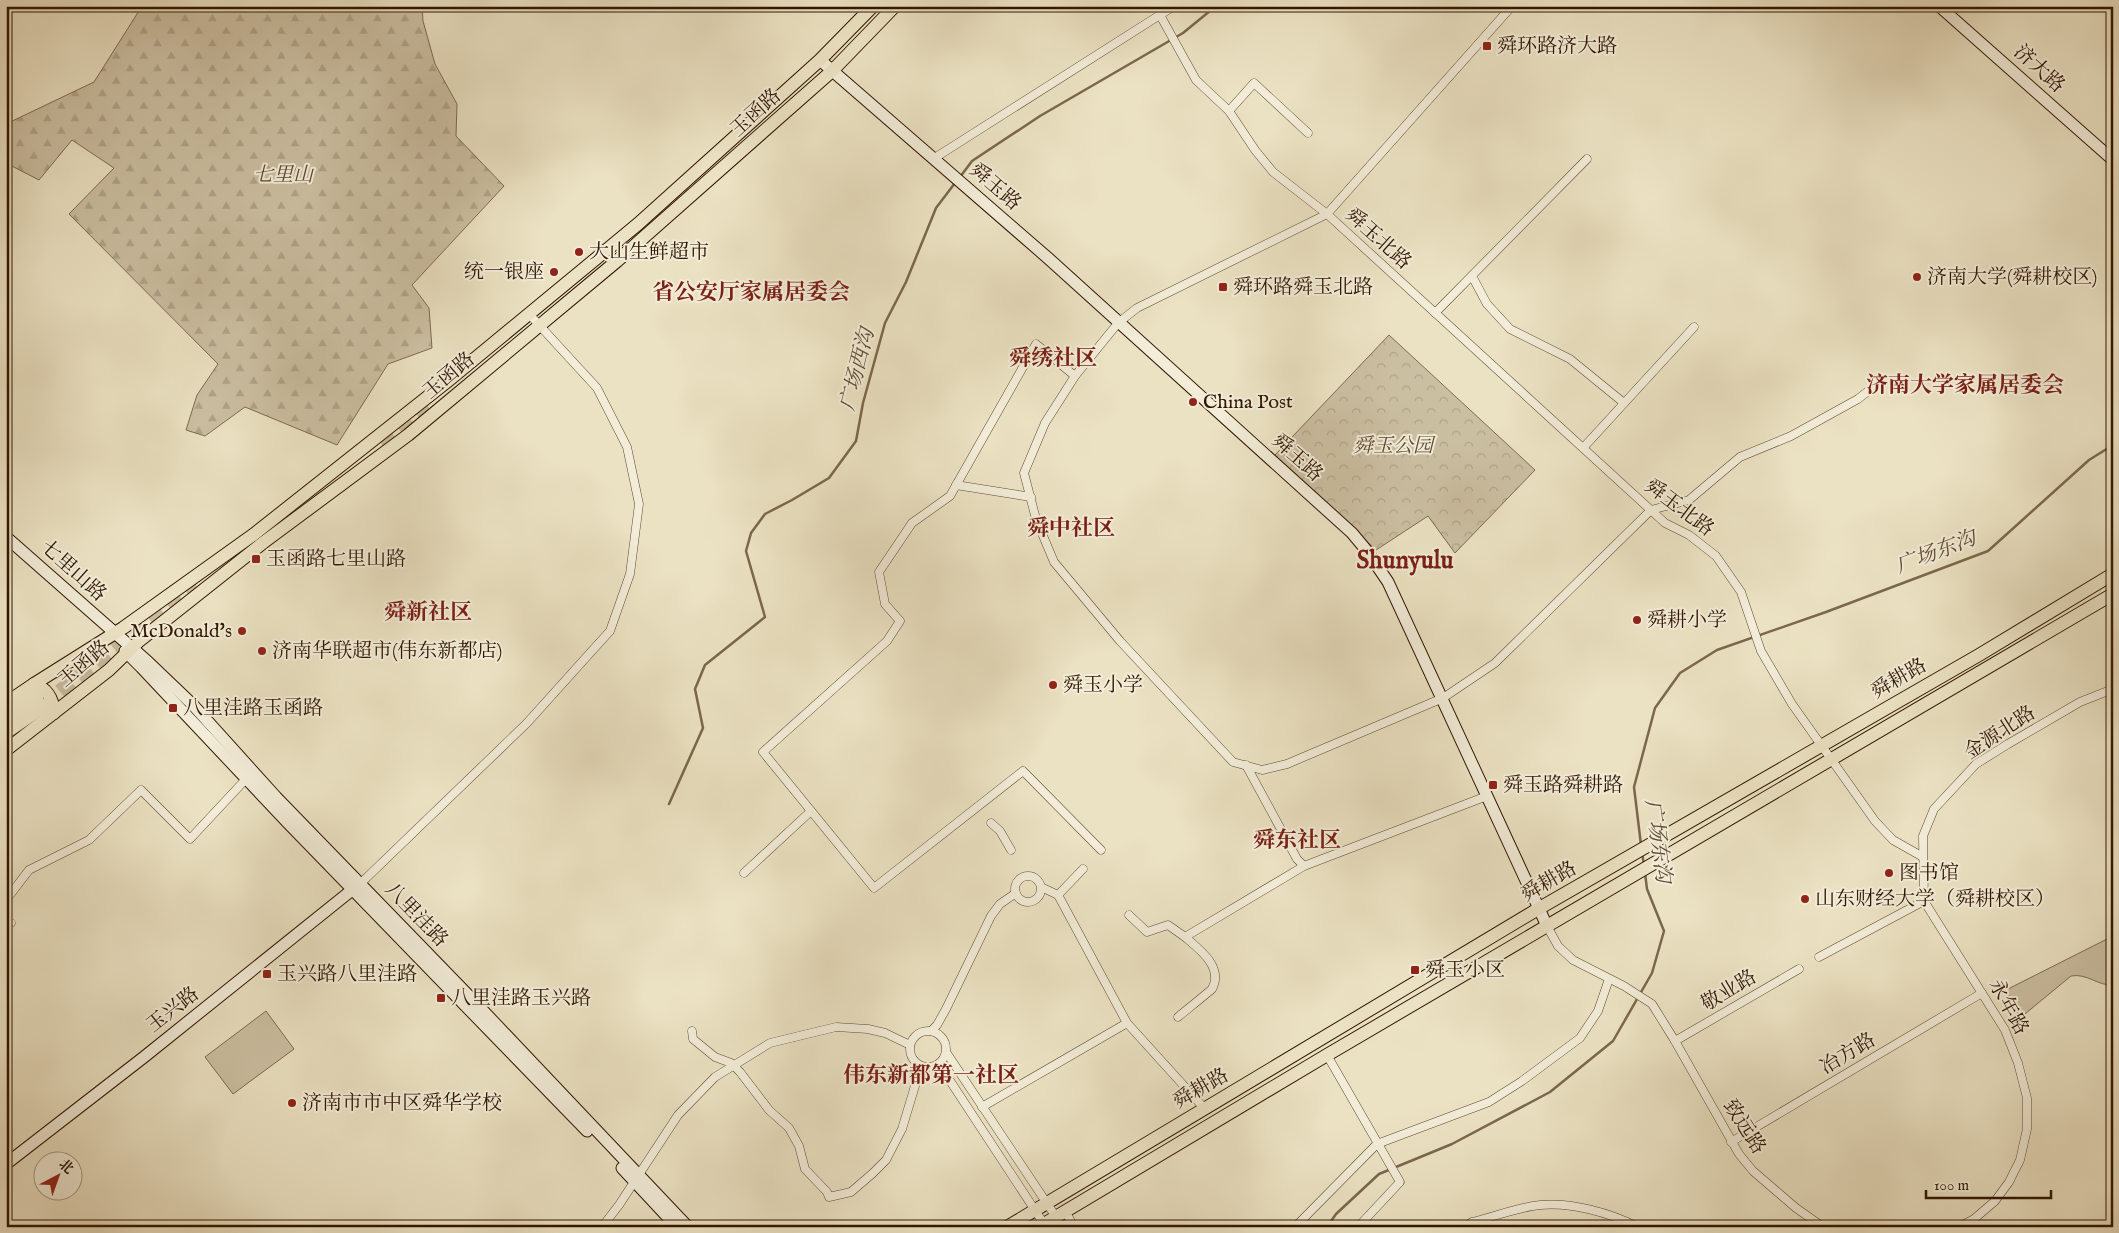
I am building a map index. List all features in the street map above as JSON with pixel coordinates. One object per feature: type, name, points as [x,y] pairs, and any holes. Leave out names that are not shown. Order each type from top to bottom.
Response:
[{"type":"highway","points":[[6,718],[41,700]]},
{"type":"highway","points":[[6,731],[41,700]]},
{"type":"main road","name":"玉函路","points":[[6,750],[41,700],[112,634],[253,535],[449,380],[529,314],[638,224],[820,60],[873,6]]},
{"type":"main road","name":"玉函路","points":[[6,703],[41,700],[109,670],[264,542],[408,435],[617,262],[832,71],[895,6]]},
{"type":"main road","name":"济大路","points":[[1940,6],[2113,160]]},
{"type":"main road","name":"舜玉路","points":[[820,60],[1049,258],[1118,323],[1352,533],[1388,582],[1547,926]]},
{"type":"main road","name":"七里山路","points":[[6,537],[112,634]]},
{"type":"main road","name":"七里山路","points":[[6,545],[112,634]]},
{"type":"main road","name":"舜耕路","points":[[1006,1227],[1204,1108],[1275,1068],[1538,909],[2113,574]]},
{"type":"main road","name":"舜耕路","points":[[1051,1220],[1327,1055],[2113,594]]},
{"type":"main road","name":"八里洼路","points":[[112,634],[193,705],[356,887]]},
{"type":"main road","name":"八里洼路","points":[[130,651],[246,779],[356,887],[636,1178],[688,1227]]},
{"type":"main road","name":"玉兴路","points":[[6,1164],[152,1051],[356,887]]},
{"type":"main road","name":"八里洼路","points":[[636,1178],[677,1227]]},
{"type":"street","points":[[933,159],[1174,6]]},
{"type":"street","points":[[1512,6],[1327,214],[1137,308],[1118,323],[1076,376],[1045,423],[1024,473],[1036,519],[1054,562],[1120,641],[1163,688],[1233,762],[1262,770],[1287,764],[1443,698],[1496,663],[1651,510],[1689,500],[1740,456],[1792,436],[1858,399],[1872,388]]},
{"type":"street","name":"舜玉北路","points":[[1160,15],[1196,80],[1229,111],[1255,150],[1273,172],[1327,214],[1665,523],[1689,535],[1716,556],[1741,592],[1761,651],[1792,704],[1875,821],[1893,840],[1922,857]]},
{"type":"street","points":[[1229,111],[1254,83],[1308,133]]},
{"type":"street","points":[[1435,313],[1587,159]]},
{"type":"street","points":[[1472,276],[1487,304],[1510,328],[1570,359],[1624,404]]},
{"type":"street","points":[[356,887],[527,723],[603,639],[610,631],[630,574],[639,504],[627,447],[597,388],[529,314]]},
{"type":"street","points":[[1583,448],[1694,327]]},
{"type":"street","points":[[1076,376],[1036,344],[950,496],[912,523],[879,572],[886,604],[900,621],[887,641],[763,752],[874,888],[1023,771],[1101,850]]},
{"type":"street","points":[[956,485],[1031,497]]},
{"type":"street","name":"金源北路","points":[[1922,857],[1923,836],[1934,809],[1976,764],[2080,702],[2113,689]]},
{"type":"street","points":[[1246,765],[1297,859],[1304,866]]},
{"type":"street","points":[[6,900],[29,870],[89,840],[141,790],[190,838],[246,779]]},
{"type":"street","points":[[1185,937],[1304,866],[1487,796]]},
{"type":"street","points":[[744,873],[811,811]]},
{"type":"street","points":[[991,823],[1000,831],[1012,850]]},
{"type":"street","name":"永年路","points":[[1922,857],[1924,901],[2005,1030],[2018,1063],[2026,1098],[2027,1129],[2020,1160],[2009,1182],[1995,1201],[1974,1219],[1959,1227]]},
{"type":"street","points":[[1058,895],[1083,868]]},
{"type":"street","points":[[1040,888],[1039,896],[1029,902],[1021,900],[1016,893],[1017,882],[1024,877],[1034,878],[1040,888],[1058,895],[1127,1023],[1204,1108]]},
{"type":"street","points":[[931,1031],[937,1025],[991,916],[1000,904],[1016,893]]},
{"type":"street","points":[[1819,957],[1924,901]]},
{"type":"street","points":[[1129,915],[1147,932],[1168,925],[1205,954],[1215,972],[1212,989],[1178,1017]]},
{"type":"street","name":"致远路","points":[[1547,926],[1558,946],[1573,960],[1624,986],[1652,1004],[1675,1041],[1731,1142],[1753,1171],[1796,1208],[1823,1227]]},
{"type":"street","name":"敬业路","points":[[1675,1041],[1800,968]]},
{"type":"street","points":[[1295,1227],[1377,1144],[1489,1102],[1522,1081],[1580,1038],[1598,1011],[1609,979]]},
{"type":"street","name":"冶方路","points":[[1731,1142],[1982,993]]},
{"type":"street","points":[[982,1107],[1127,1023]]},
{"type":"street","points":[[602,1227],[678,1115],[715,1077],[770,1042],[836,1027],[876,1031],[910,1045]]},
{"type":"street","points":[[692,1031],[693,1039],[715,1058],[734,1066],[768,1110],[789,1128],[799,1146],[805,1169],[827,1192],[829,1197],[851,1192],[886,1160],[902,1129],[921,1066]]},
{"type":"street","points":[[931,1031],[941,1036],[946,1046],[946,1052],[939,1064],[927,1067],[921,1066],[912,1058],[910,1045],[920,1032],[931,1031]]},
{"type":"street","points":[[946,1052],[982,1107],[1041,1207],[1051,1220]]},
{"type":"street","points":[[1327,1055],[1400,1182],[1358,1227]]},
{"type":"street","points":[[939,1064],[1051,1220],[1074,1227]]},
{"type":"street","points":[[1465,1227],[1472,1222],[1540,1205],[1575,1207],[1607,1215],[1638,1227]]},
{"type":"green space","name":"七里山","points":[[142,6],[422,6],[423,21],[435,64],[457,104],[456,136],[504,186],[412,285],[429,308],[432,348],[388,364],[337,445],[245,407],[205,436],[186,430],[197,395],[218,364],[69,214],[114,168],[72,140],[39,180],[6,163],[6,124],[94,82]]},
{"type":"green space","name":"舜玉公园","points":[[1389,335],[1535,470],[1455,553],[1428,516],[1376,550],[1274,456]]},
{"type":"green space","points":[[2113,936],[2113,985],[2102,984],[2082,976],[2071,976],[2020,1018],[2006,990]]},
{"type":"green space","points":[[266,1011],[294,1049],[233,1094],[205,1057]]},
{"type":"waterway","name":"广场西沟","points":[[960,177],[972,161],[1040,116],[1183,33],[1216,6]]},
{"type":"waterway","name":"广场西沟","points":[[669,804],[703,728],[695,689],[705,665],[765,617],[746,551],[751,533],[765,514],[829,478],[856,441],[863,403],[885,323],[906,282],[936,208],[955,183]]},
{"type":"waterway","name":"广场东沟","points":[[1641,845],[1634,787],[1655,708],[1680,673],[1717,650],[1826,612],[1988,551],[2089,460],[2113,445]]},
{"type":"waterway","name":"广场东沟","points":[[1642,853],[1644,865]]},
{"type":"waterway","name":"广场东沟","points":[[1327,1227],[1336,1214],[1379,1174],[1452,1144],[1550,1092],[1613,1041],[1652,973],[1664,931],[1647,889],[1645,873]]},
{"type":"tunnel","points":[[383,446],[430,409]]},
{"type":"tunnel","points":[[42,706],[110,651],[198,588]]},
{"type":"place","name":"舜环路济大路","points":[[1487,46]]},
{"type":"place","name":"大山生鲜超市","points":[[579,252]]},
{"type":"place","name":"统一银座","points":[[554,272]]},
{"type":"place","name":"济南大学(舜耕校区)","points":[[1917,277]]},
{"type":"place","name":"舜环路舜玉北路","points":[[1223,287]]},
{"type":"place","name":"China Post","points":[[1193,402]]},
{"type":"place","name":"玉函路七里山路","points":[[256,559]]},
{"type":"place","name":"舜耕小学","points":[[1637,620]]},
{"type":"place","name":"McDonald's","points":[[242,631]]},
{"type":"place","name":"济南华联超市(伟东新都店)","points":[[262,651]]},
{"type":"place","name":"舜玉小学","points":[[1053,685]]},
{"type":"place","name":"八里洼路玉函路","points":[[173,708]]},
{"type":"place","name":"舜玉路舜耕路","points":[[1493,785]]},
{"type":"place","name":"图书馆","points":[[1889,873]]},
{"type":"place","name":"山东财经大学（舜耕校区）","points":[[1805,899]]},
{"type":"place","name":"舜玉小区","points":[[1415,970]]},
{"type":"place","name":"玉兴路八里洼路","points":[[267,974]]},
{"type":"place","name":"八里洼路玉兴路","points":[[441,998]]},
{"type":"place","name":"济南市市中区舜华学校","points":[[292,1103]]},
{"type":"district","name":"省公安厅家属居委会","points":[[751,293]]},
{"type":"district","name":"舜绣社区","points":[[1053,359]]},
{"type":"district","name":"济南大学家属居委会","points":[[1965,386]]},
{"type":"district","name":"舜中社区","points":[[1071,529]]},
{"type":"district","name":"Shunyulu","points":[[1405,561]]},
{"type":"district","name":"舜新社区","points":[[428,613]]},
{"type":"district","name":"舜东社区","points":[[1297,841]]},
{"type":"district","name":"伟东新都第一社区","points":[[931,1076]]}]
